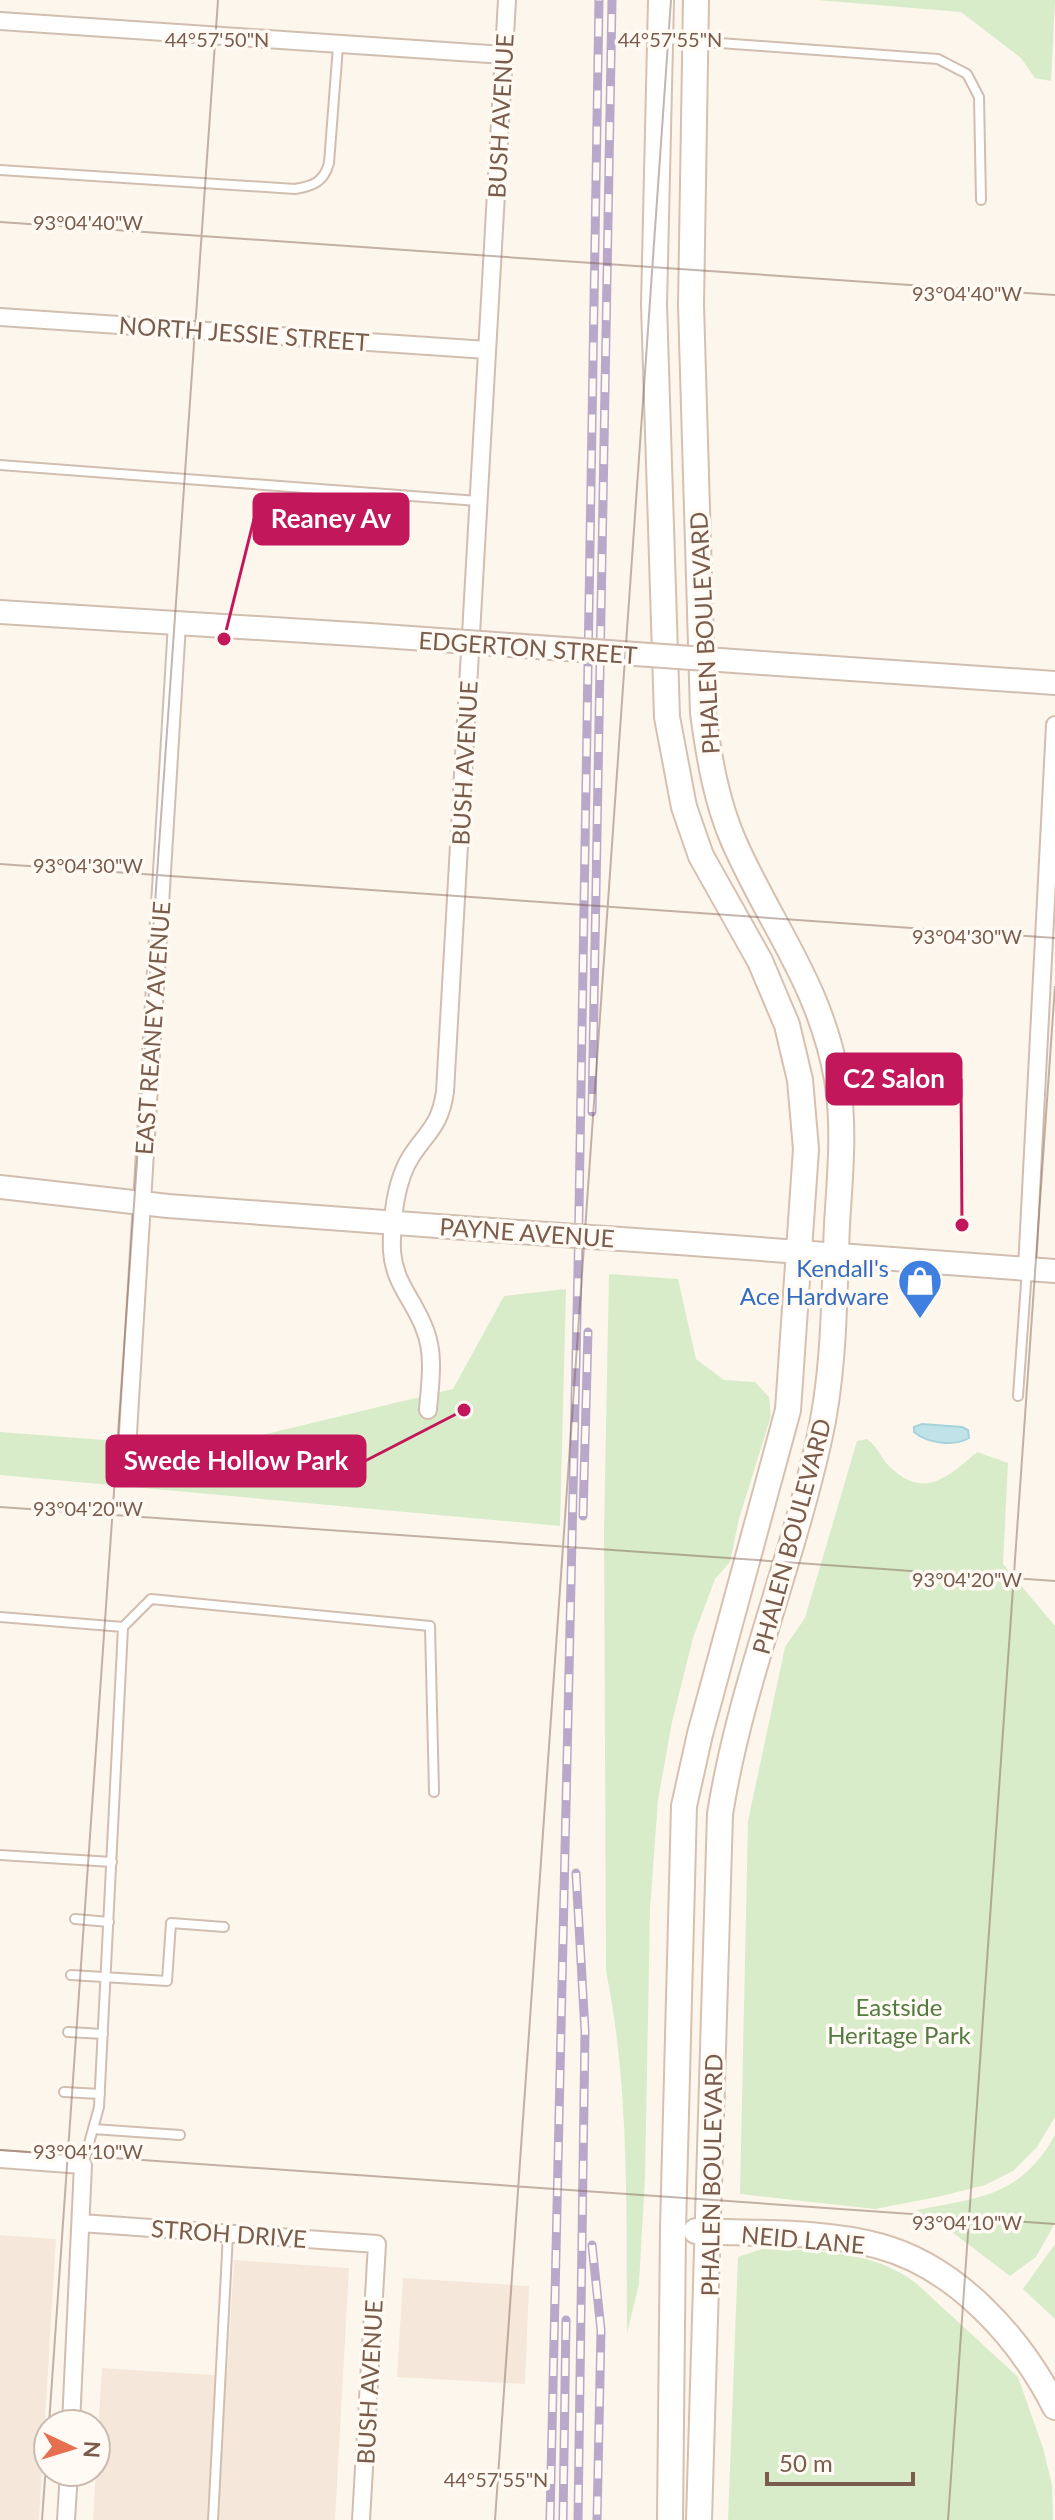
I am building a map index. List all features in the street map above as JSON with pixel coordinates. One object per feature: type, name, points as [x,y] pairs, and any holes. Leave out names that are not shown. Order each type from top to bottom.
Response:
[{"type":"main road","name":"PHALEN BOULEVARD","points":[[661,0],[654,305],[667,717],[684,807],[701,856],[760,961],[787,1025],[794,1050],[806,1149],[788,1410],[700,1734],[684,1806],[673,2229],[670,2520]]},
{"type":"main road","name":"PHALEN BOULEVARD","points":[[696,0],[691,305],[703,713],[712,771],[733,840],[807,978],[829,1043],[842,1126],[837,1254],[823,1421],[734,1748],[720,1814],[710,2231],[699,2520]]},
{"type":"main road","name":"NEID LANE","points":[[673,2229],[849,2240],[880,2246],[910,2258],[977,2304],[1024,2351],[1055,2407]]},
{"type":"street","name":"BUSH AVENUE","points":[[428,1410],[429,1345],[426,1331],[398,1282],[392,1251],[393,1222],[405,1167],[436,1126],[445,1092],[507,0]]},
{"type":"street","points":[[0,21],[504,55]]},
{"type":"street","name":"NORTH JESSIE STREET","points":[[0,317],[487,350]]},
{"type":"street","name":"EDGERTON STREET","points":[[0,612],[1055,683]]},
{"type":"street","name":"EAST REANEY AVENUE","points":[[128,1433],[177,624]]},
{"type":"street","points":[[1027,1269],[1055,725]]},
{"type":"street","name":"PAYNE AVENUE","points":[[0,1187],[141,1203],[1055,1271]]},
{"type":"street","points":[[0,2159],[83,2165],[72,2408]]},
{"type":"street","name":"STROH DRIVE","points":[[81,2223],[377,2244]]},
{"type":"street","name":"BUSH AVENUE","points":[[361,2520],[377,2244]]},
{"type":"street","points":[[66,2520],[68,2488]]},
{"type":"lane","points":[[660,39],[938,59],[967,74],[979,97],[981,200]]},
{"type":"lane","points":[[0,170],[295,189],[317,184],[326,174],[329,163],[338,46]]},
{"type":"lane","points":[[0,465],[478,501]]},
{"type":"lane","points":[[1018,1396],[1027,1269]]},
{"type":"lane","points":[[83,2165],[100,2094],[123,1627],[151,1599],[430,1626],[434,1792]]},
{"type":"lane","points":[[0,1617],[123,1627]]},
{"type":"lane","points":[[0,1855],[112,1862]]},
{"type":"lane","points":[[75,1919],[109,1922]]},
{"type":"lane","points":[[71,1975],[167,1981],[171,1923],[224,1927]]},
{"type":"lane","points":[[68,2032],[103,2034]]},
{"type":"lane","points":[[64,2092],[100,2094]]},
{"type":"lane","points":[[93,2129],[180,2135]]},
{"type":"lane","points":[[213,2520],[228,2233]]},
{"type":"shaded area","points":[[0,2235],[56,2239],[46,2408],[32,2408],[32,2488],[41,2488],[39,2520],[0,2520]]},
{"type":"shaded area","points":[[234,2260],[349,2268],[335,2520],[93,2520],[95,2488],[112,2488],[112,2408],[100,2408],[102,2368],[227,2376]]},
{"type":"shaded area","points":[[403,2278],[529,2286],[525,2384],[397,2377]]},
{"type":"green space","points":[[817,0],[1055,0],[1051,81],[1035,78],[1021,58],[961,12]]},
{"type":"green space","points":[[609,1274],[678,1279],[696,1359],[724,1380],[755,1382],[769,1397],[771,1416],[739,1519],[730,1562],[715,1579],[693,1638],[672,1722],[658,1800],[650,1909],[645,2178],[639,2284],[627,2333],[623,2105],[606,1971],[604,1529]]},
{"type":"green space","points":[[566,1289],[560,1526],[0,1475],[0,1432],[209,1448],[453,1389],[504,1296]]},
{"type":"green space","name":"Eastside Heritage Park","points":[[867,1439],[891,1468],[915,1482],[936,1481],[977,1452],[1008,1463],[1003,1564],[1055,1626],[1055,2117],[1037,2147],[1013,2171],[985,2185],[875,2209],[740,2194],[748,1821],[785,1647],[805,1618],[857,1441]]},
{"type":"green space","points":[[1055,2135],[1055,2223],[1036,2257],[1010,2276],[940,2223],[916,2210],[978,2197],[1012,2183],[1042,2156]]},
{"type":"green space","points":[[1055,2244],[1055,2319],[1023,2289]]},
{"type":"green space","points":[[762,2249],[843,2254],[882,2264],[900,2273],[917,2284],[1018,2377],[1043,2448],[1052,2485],[1053,2520],[728,2520],[738,2257]]},
{"type":"water","points":[[922,1424],[962,1427],[968,1430],[969,1438],[948,1443],[933,1441],[914,1432],[914,1427]]},
{"type":"railway","points":[[550,2520],[578,1270],[599,0]]},
{"type":"railway","points":[[592,1112],[612,0]]},
{"type":"railway","points":[[583,1516],[588,1332]]},
{"type":"railway","points":[[576,1873],[585,2031],[578,2520]]},
{"type":"railway","points":[[592,2245],[601,2330],[597,2520]]},
{"type":"railway","points":[[563,2520],[566,2320]]},
{"type":"place","name":"Reaney Av","points":[[224,639]]},
{"type":"place","name":"C2 Salon","points":[[962,1225]]},
{"type":"place","name":"Kendall's Ace Hardware","points":[[920,1320]]},
{"type":"place","name":"Swede Hollow Park","points":[[464,1410]]}]
